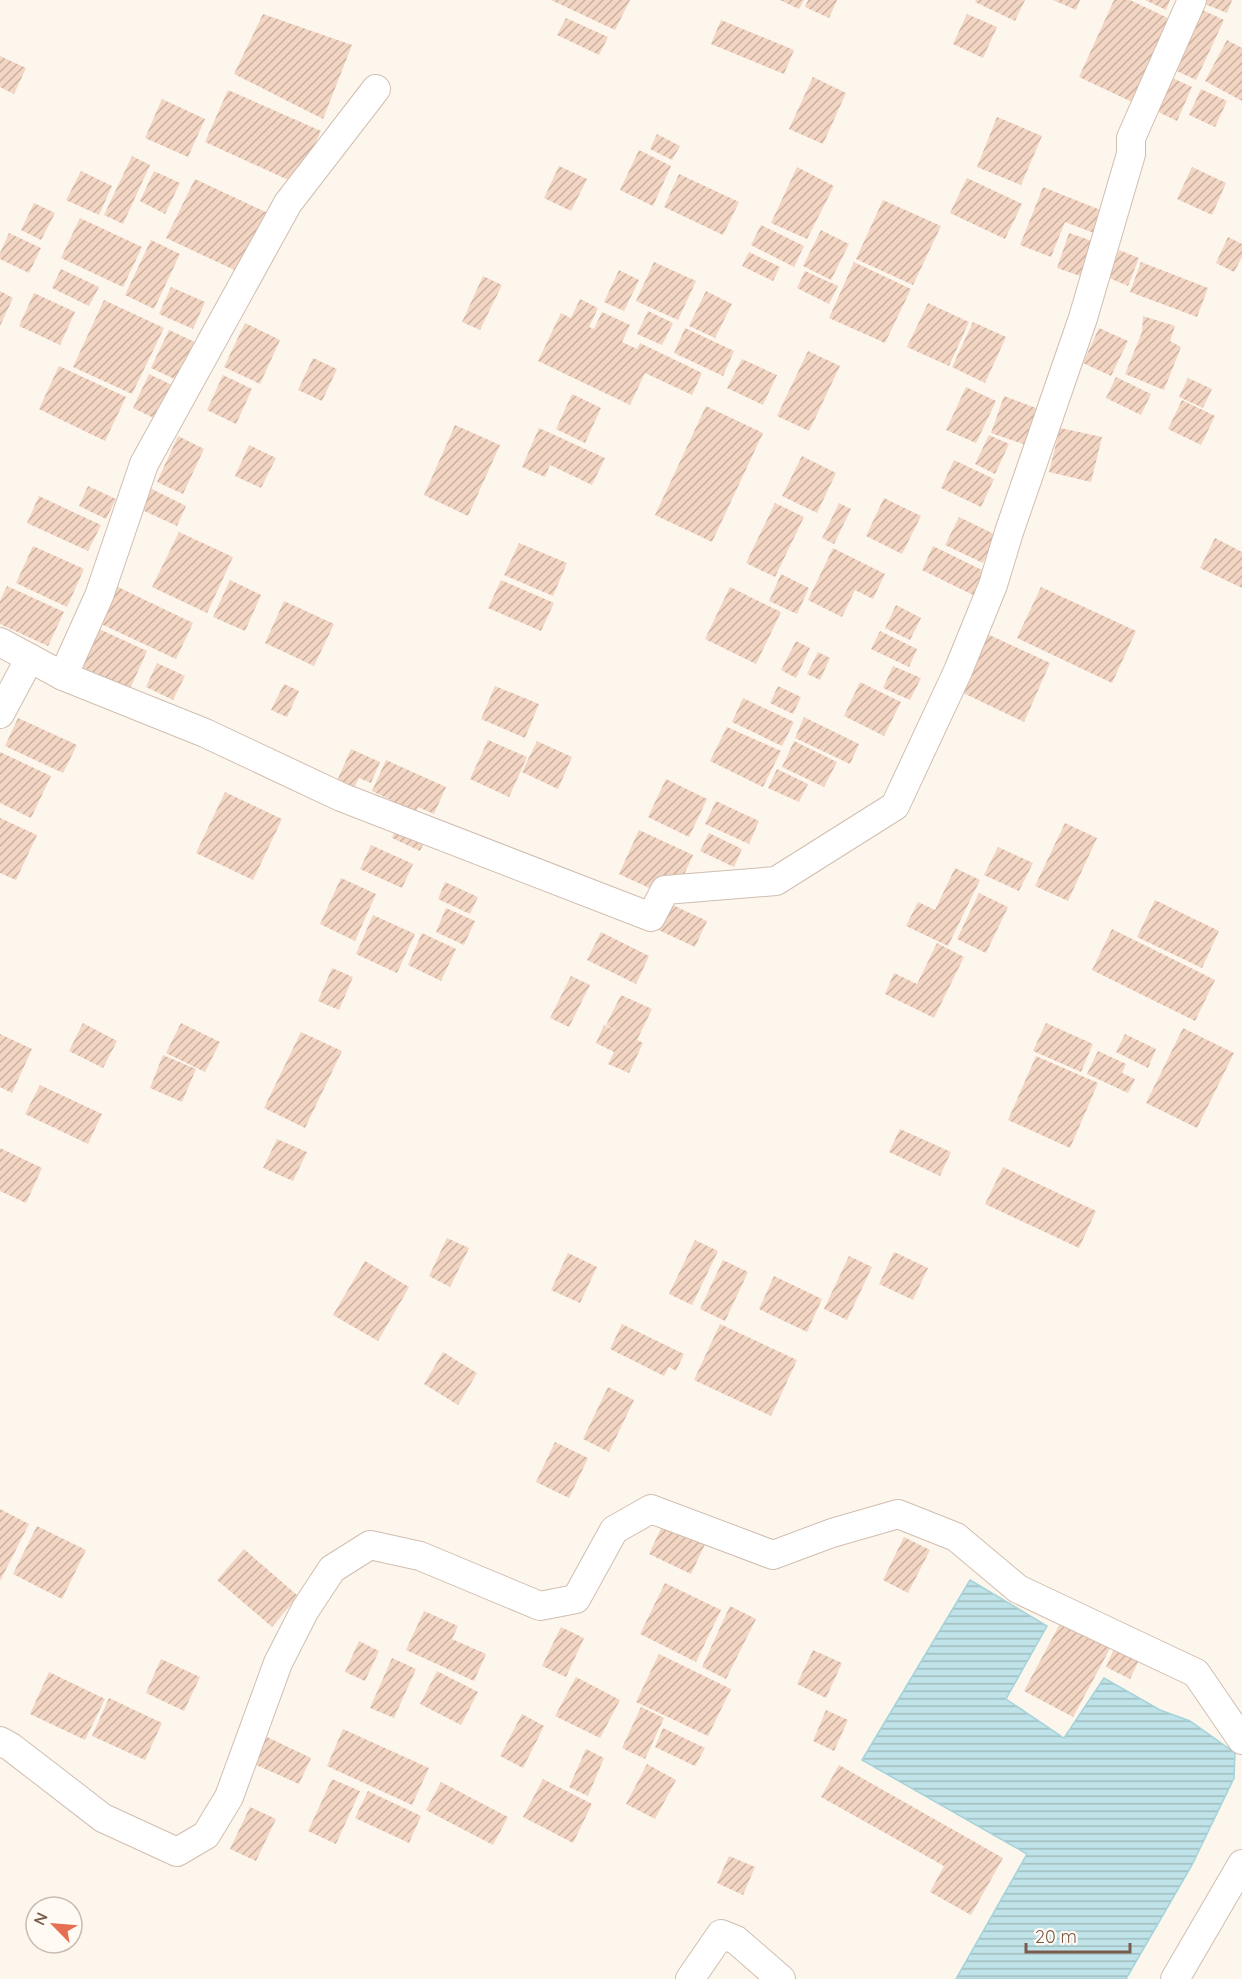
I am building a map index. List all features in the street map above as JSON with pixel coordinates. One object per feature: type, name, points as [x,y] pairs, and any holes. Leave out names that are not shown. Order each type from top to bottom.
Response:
[{"type":"street","points":[[0,642],[63,675],[206,733],[341,797],[651,917],[665,890],[776,881],[896,806],[958,671],[993,585],[1083,318],[1131,154],[1131,138],[1192,0]]},
{"type":"street","points":[[63,675],[99,596],[144,464],[288,203],[375,89]]},
{"type":"street","points":[[0,714],[30,658]]},
{"type":"street","points":[[0,1741],[103,1818],[177,1852],[206,1835],[229,1797],[278,1663],[305,1610],[332,1569],[370,1545],[420,1556],[540,1606],[576,1599],[614,1530],[651,1509],[773,1555],[832,1533],[898,1514],[956,1537],[1018,1589],[1196,1673],[1242,1740]]},
{"type":"street","points":[[1175,1979],[1242,1864]]},
{"type":"street","points":[[690,1979],[721,1934],[736,1940],[781,1979]]},
{"type":"water","points":[[970,1580],[1047,1626],[1006,1699],[1064,1738],[1104,1678],[1160,1710],[1190,1721],[1235,1753],[1234,1778],[1192,1865],[1126,1979],[956,1979],[1027,1854],[862,1760]]},
{"type":"building","points":[[551,0],[630,0],[615,30]]},
{"type":"building","points":[[780,0],[804,0],[799,9]]},
{"type":"building","points":[[808,0],[837,0],[829,18],[805,7]]},
{"type":"building","points":[[976,0],[1025,0],[1015,21],[975,2]]},
{"type":"building","points":[[1053,0],[1080,0],[1076,10]]},
{"type":"building","points":[[1114,0],[1130,0],[1170,19],[1132,102],[1079,77]]},
{"type":"building","points":[[1145,0],[1170,0],[1166,10]]},
{"type":"building","points":[[1203,0],[1232,0],[1227,13],[1202,3]]},
{"type":"building","points":[[1194,6],[1224,20],[1196,80],[1166,66]]},
{"type":"building","points":[[263,14],[352,45],[323,119],[234,74]]},
{"type":"building","points":[[967,14],[997,27],[983,58],[953,44]]},
{"type":"building","points":[[566,18],[608,37],[599,55],[557,35]]},
{"type":"building","points":[[721,20],[794,50],[784,74],[711,44]]},
{"type":"building","points":[[1227,40],[1242,48],[1242,101],[1205,81]]},
{"type":"building","points":[[0,56],[26,68],[14,94],[0,87]]},
{"type":"building","points":[[1164,74],[1192,87],[1177,121],[1148,107]]},
{"type":"building","points":[[813,77],[846,93],[823,144],[789,129]]},
{"type":"building","points":[[1201,89],[1227,101],[1215,127],[1189,115]]},
{"type":"building","points":[[228,90],[321,131],[297,184],[205,142]]},
{"type":"building","points":[[162,99],[205,119],[188,157],[145,138]]},
{"type":"building","points":[[997,117],[1042,136],[1021,185],[977,167]]},
{"type":"building","points":[[657,134],[680,146],[672,160],[650,149]]},
{"type":"building","points":[[639,150],[671,166],[653,206],[620,190]]},
{"type":"building","points":[[132,156],[150,165],[123,224],[104,215]]},
{"type":"building","points":[[559,166],[587,179],[571,211],[544,198]]},
{"type":"building","points":[[797,167],[834,186],[807,239],[771,223]]},
{"type":"building","points":[[1192,167],[1226,183],[1212,215],[1177,199]]},
{"type":"building","points":[[81,171],[112,186],[99,215],[66,200]]},
{"type":"building","points":[[154,171],[180,183],[165,214],[140,201]]},
{"type":"building","points":[[679,174],[739,202],[723,235],[664,207]]},
{"type":"building","points":[[967,178],[1022,204],[1005,239],[950,213]]},
{"type":"building","points":[[195,179],[270,214],[243,274],[166,238]]},
{"type":"building","points":[[1043,187],[1108,213],[1099,235],[1065,222],[1051,257],[1020,245]]},
{"type":"building","points":[[883,200],[941,226],[913,285],[856,259]]},
{"type":"building","points":[[34,203],[55,213],[41,240],[21,230]]},
{"type":"building","points":[[80,218],[142,247],[123,287],[61,258]]},
{"type":"building","points":[[761,225],[804,246],[794,267],[751,245]]},
{"type":"building","points":[[821,230],[849,244],[831,280],[803,266]]},
{"type":"building","points":[[9,233],[41,248],[29,273],[0,259],[0,253]]},
{"type":"building","points":[[1069,233],[1098,243],[1086,278],[1057,268]]},
{"type":"building","points":[[1228,237],[1242,244],[1242,257],[1234,272],[1216,263]]},
{"type":"building","points":[[151,240],[180,254],[154,309],[125,295]]},
{"type":"building","points":[[1119,250],[1139,258],[1128,286],[1109,278]]},
{"type":"building","points":[[749,252],[780,267],[773,281],[742,266]]},
{"type":"building","points":[[654,262],[696,281],[678,320],[636,301]]},
{"type":"building","points":[[854,262],[911,289],[885,343],[829,318]]},
{"type":"building","points":[[1141,262],[1208,288],[1197,317],[1130,292]]},
{"type":"building","points":[[61,269],[99,287],[89,306],[52,288]]},
{"type":"building","points":[[619,270],[639,280],[624,311],[604,302]]},
{"type":"building","points":[[805,271],[838,286],[829,304],[797,288]]},
{"type":"building","points":[[483,276],[502,285],[480,330],[462,322]]},
{"type":"building","points":[[171,287],[205,302],[193,329],[159,314]]},
{"type":"building","points":[[0,291],[13,298],[0,326]]},
{"type":"building","points":[[706,291],[732,304],[715,338],[689,326]]},
{"type":"building","points":[[34,293],[75,312],[60,345],[19,326]]},
{"type":"building","points":[[580,299],[598,308],[589,327],[594,329],[602,312],[630,325],[622,342],[637,349],[640,343],[702,373],[692,395],[645,373],[630,405],[538,361],[561,313],[571,318]]},
{"type":"building","points":[[104,300],[164,328],[132,394],[73,367]]},
{"type":"building","points":[[928,303],[969,322],[949,366],[907,347]]},
{"type":"building","points":[[648,311],[673,323],[662,345],[637,334]]},
{"type":"building","points":[[1143,316],[1175,326],[1170,341],[1181,347],[1164,390],[1125,374],[1142,332]]},
{"type":"building","points":[[973,322],[1006,337],[985,383],[952,367]]},
{"type":"building","points":[[245,323],[280,340],[260,384],[224,367]]},
{"type":"building","points":[[685,328],[734,351],[723,376],[674,353]]},
{"type":"building","points":[[1099,328],[1128,341],[1111,376],[1083,363]]},
{"type":"building","points":[[169,330],[199,344],[181,382],[151,368]]},
{"type":"building","points":[[808,351],[840,366],[809,431],[777,416]]},
{"type":"building","points":[[313,358],[337,369],[322,401],[298,390]]},
{"type":"building","points":[[742,359],[777,375],[763,405],[727,388]]},
{"type":"building","points":[[59,366],[126,397],[105,441],[39,409]]},
{"type":"building","points":[[149,374],[176,387],[160,421],[133,408]]},
{"type":"building","points":[[223,375],[252,389],[236,424],[207,410]]},
{"type":"building","points":[[1116,377],[1151,394],[1141,415],[1106,398]]},
{"type":"building","points":[[1188,378],[1212,389],[1203,408],[1179,397]]},
{"type":"building","points":[[966,387],[996,401],[976,443],[946,430]]},
{"type":"building","points":[[572,394],[601,408],[585,443],[556,429]]},
{"type":"building","points":[[1004,396],[1041,410],[1029,446],[991,433]]},
{"type":"building","points":[[1182,400],[1215,416],[1201,445],[1168,429]]},
{"type":"building","points":[[706,406],[763,433],[712,542],[655,515]]},
{"type":"building","points":[[455,425],[500,445],[468,516],[424,495]]},
{"type":"building","points":[[539,428],[605,458],[592,485],[550,465],[545,477],[522,467]]},
{"type":"building","points":[[1060,428],[1102,437],[1091,482],[1049,472]]},
{"type":"building","points":[[989,435],[1009,444],[995,474],[975,464]]},
{"type":"building","points":[[178,436],[204,449],[183,494],[157,482]]},
{"type":"building","points":[[249,445],[276,458],[261,488],[235,476]]},
{"type":"building","points":[[802,456],[836,473],[817,513],[782,496]]},
{"type":"building","points":[[954,460],[994,479],[981,507],[941,488]]},
{"type":"building","points":[[88,486],[116,499],[106,519],[79,506]]},
{"type":"building","points":[[150,488],[186,506],[177,526],[140,509]]},
{"type":"building","points":[[39,496],[101,525],[88,551],[27,523]]},
{"type":"building","points":[[884,498],[921,516],[902,554],[866,536]]},
{"type":"building","points":[[775,503],[804,517],[775,577],[746,563]]},
{"type":"building","points":[[839,503],[851,509],[834,544],[822,538]]},
{"type":"building","points":[[959,517],[996,535],[983,563],[945,545]]},
{"type":"building","points":[[179,532],[233,557],[207,613],[152,587]]},
{"type":"building","points":[[1215,538],[1242,552],[1242,588],[1200,568]]},
{"type":"building","points":[[519,543],[567,563],[553,596],[504,575]]},
{"type":"building","points":[[33,546],[84,569],[67,607],[16,583]]},
{"type":"building","points":[[933,546],[986,572],[975,596],[922,570]]},
{"type":"building","points":[[833,548],[885,574],[873,599],[855,590],[842,617],[808,600]]},
{"type":"building","points":[[781,574],[809,588],[797,614],[769,601]]},
{"type":"building","points":[[230,580],[261,595],[245,631],[213,617]]},
{"type":"building","points":[[501,580],[554,603],[541,631],[488,608]]},
{"type":"building","points":[[7,586],[64,612],[48,646],[0,624],[0,601]]},
{"type":"building","points":[[116,586],[193,623],[176,659],[99,623]]},
{"type":"building","points":[[730,587],[781,612],[756,664],[705,639]]},
{"type":"building","points":[[1041,587],[1136,631],[1112,683],[1017,638]]},
{"type":"building","points":[[284,601],[334,624],[314,666],[265,643]]},
{"type":"building","points":[[896,605],[921,618],[910,640],[885,628]]},
{"type":"building","points":[[97,628],[147,651],[130,689],[79,666]]},
{"type":"building","points":[[880,631],[917,649],[909,667],[871,649]]},
{"type":"building","points":[[983,632],[1050,663],[1024,722],[957,690]]},
{"type":"building","points":[[796,641],[810,648],[796,678],[781,670]]},
{"type":"building","points":[[818,652],[830,658],[820,680],[807,674]]},
{"type":"building","points":[[157,663],[185,676],[173,700],[146,687]]},
{"type":"building","points":[[893,666],[921,678],[910,700],[883,688]]},
{"type":"building","points":[[860,682],[901,702],[884,736],[844,716]]},
{"type":"building","points":[[284,684],[299,691],[287,717],[271,710]]},
{"type":"building","points":[[495,686],[539,704],[525,738],[481,719]]},
{"type":"building","points":[[778,686],[801,697],[793,714],[770,703]]},
{"type":"building","points":[[743,698],[794,722],[782,746],[732,722]]},
{"type":"building","points":[[804,717],[859,744],[850,764],[795,738]]},
{"type":"building","points":[[18,718],[77,745],[63,773],[5,746]]},
{"type":"building","points":[[727,727],[781,751],[763,787],[710,761]]},
{"type":"building","points":[[488,740],[527,757],[509,797],[470,779]]},
{"type":"building","points":[[537,741],[572,757],[558,789],[522,772]]},
{"type":"building","points":[[794,741],[837,762],[824,787],[782,767]]},
{"type":"building","points":[[351,749],[380,762],[371,783],[359,778],[354,788],[337,781]]},
{"type":"building","points":[[0,752],[51,776],[31,818],[0,803]]},
{"type":"building","points":[[386,760],[446,787],[434,814],[418,807],[414,817],[391,806],[393,801],[372,791]]},
{"type":"building","points":[[777,769],[808,784],[799,802],[768,788]]},
{"type":"building","points":[[666,779],[707,799],[689,837],[648,817]]},
{"type":"building","points":[[225,792],[282,819],[253,880],[196,853]]},
{"type":"building","points":[[716,801],[759,821],[749,844],[705,824]]},
{"type":"building","points":[[401,817],[430,830],[420,851],[392,838]]},
{"type":"building","points":[[0,818],[37,835],[16,880],[0,873]]},
{"type":"building","points":[[1065,823],[1097,838],[1068,901],[1035,886]]},
{"type":"building","points":[[639,830],[693,855],[673,899],[619,874]]},
{"type":"building","points":[[709,833],[742,849],[734,867],[700,851]]},
{"type":"building","points":[[371,845],[413,864],[402,888],[360,869]]},
{"type":"building","points":[[998,847],[1033,863],[1019,891],[984,875]]},
{"type":"building","points":[[955,868],[980,880],[948,946],[906,926],[918,902],[935,910]]},
{"type":"building","points":[[341,878],[376,894],[355,941],[320,924]]},
{"type":"building","points":[[445,882],[478,897],[470,914],[438,899]]},
{"type":"building","points":[[979,893],[1008,907],[986,953],[957,939]]},
{"type":"building","points":[[1155,900],[1219,931],[1202,968],[1137,937]]},
{"type":"building","points":[[664,901],[707,921],[695,947],[652,927]]},
{"type":"building","points":[[446,908],[475,921],[464,945],[436,932]]},
{"type":"building","points":[[373,915],[415,934],[397,973],[356,954]]},
{"type":"building","points":[[1112,929],[1215,980],[1195,1021],[1092,970]]},
{"type":"building","points":[[601,932],[649,956],[636,984],[587,960]]},
{"type":"building","points":[[422,933],[456,949],[441,981],[408,965]]},
{"type":"building","points":[[937,943],[964,957],[934,1018],[885,994],[894,973],[917,984]]},
{"type":"building","points":[[332,968],[353,977],[339,1010],[318,1001]]},
{"type":"building","points":[[571,976],[590,985],[569,1027],[550,1018]]},
{"type":"building","points":[[621,995],[652,1009],[637,1040],[643,1043],[629,1073],[608,1064],[614,1052],[596,1043],[604,1025],[622,1034],[606,1025]]},
{"type":"building","points":[[83,1023],[117,1041],[103,1068],[69,1051]]},
{"type":"building","points":[[181,1023],[220,1042],[205,1072],[166,1053]]},
{"type":"building","points":[[1046,1023],[1093,1044],[1081,1072],[1033,1051]]},
{"type":"building","points":[[1183,1028],[1234,1053],[1197,1128],[1146,1103]]},
{"type":"building","points":[[301,1032],[342,1051],[305,1128],[264,1108]]},
{"type":"building","points":[[0,1034],[32,1049],[12,1093],[0,1087]]},
{"type":"building","points":[[1125,1034],[1156,1049],[1148,1068],[1116,1052]]},
{"type":"building","points":[[1098,1051],[1126,1064],[1122,1073],[1135,1079],[1128,1093],[1087,1074]]},
{"type":"building","points":[[163,1055],[196,1069],[182,1102],[150,1088]]},
{"type":"building","points":[[1036,1056],[1098,1083],[1070,1148],[1008,1120]]},
{"type":"building","points":[[40,1085],[102,1114],[88,1144],[25,1114]]},
{"type":"building","points":[[900,1129],[951,1152],[940,1176],[889,1152]]},
{"type":"building","points":[[277,1139],[307,1152],[293,1181],[263,1168]]},
{"type":"building","points":[[0,1148],[42,1168],[26,1203],[0,1191]]},
{"type":"building","points":[[1003,1167],[1096,1211],[1079,1248],[985,1204]]},
{"type":"building","points":[[447,1238],[469,1248],[450,1287],[429,1276]]},
{"type":"building","points":[[695,1240],[718,1251],[692,1305],[669,1294]]},
{"type":"building","points":[[894,1252],[928,1268],[913,1300],[879,1284]]},
{"type":"building","points":[[568,1253],[597,1267],[580,1303],[551,1290]]},
{"type":"building","points":[[849,1256],[872,1267],[847,1320],[824,1309]]},
{"type":"building","points":[[723,1260],[748,1272],[725,1321],[700,1309]]},
{"type":"building","points":[[365,1261],[409,1287],[378,1341],[333,1315]]},
{"type":"building","points":[[774,1276],[822,1299],[807,1332],[759,1309]]},
{"type":"building","points":[[622,1324],[684,1354],[676,1371],[669,1367],[664,1376],[610,1349]]},
{"type":"building","points":[[720,1324],[797,1360],[771,1416],[694,1380]]},
{"type":"building","points":[[443,1352],[477,1373],[458,1405],[424,1384]]},
{"type":"building","points":[[608,1387],[634,1400],[609,1452],[583,1439]]},
{"type":"building","points":[[555,1442],[588,1458],[569,1498],[536,1482]]},
{"type":"building","points":[[0,1509],[29,1524],[0,1581]]},
{"type":"building","points":[[665,1520],[707,1540],[691,1574],[649,1554]]},
{"type":"building","points":[[37,1526],[86,1550],[62,1599],[13,1574]]},
{"type":"building","points":[[904,1537],[930,1550],[908,1593],[883,1580]]},
{"type":"building","points":[[244,1549],[298,1596],[272,1627],[217,1580]]},
{"type":"building","points":[[665,1583],[721,1610],[696,1662],[640,1634]]},
{"type":"building","points":[[730,1606],[756,1619],[726,1679],[702,1667]]},
{"type":"building","points":[[424,1611],[458,1626],[452,1639],[486,1654],[474,1681],[406,1650]]},
{"type":"building","points":[[1064,1616],[1113,1643],[1073,1717],[1024,1691]]},
{"type":"building","points":[[561,1627],[584,1638],[566,1677],[542,1666]]},
{"type":"building","points":[[359,1641],[379,1651],[365,1681],[345,1672]]},
{"type":"building","points":[[1116,1644],[1141,1656],[1130,1679],[1106,1667]]},
{"type":"building","points":[[813,1650],[842,1663],[826,1698],[797,1684]]},
{"type":"building","points":[[659,1654],[731,1689],[708,1736],[636,1702]]},
{"type":"building","points":[[392,1658],[416,1669],[394,1718],[370,1708]]},
{"type":"building","points":[[161,1659],[200,1677],[184,1711],[146,1693]]},
{"type":"building","points":[[437,1671],[478,1692],[461,1725],[420,1704]]},
{"type":"building","points":[[49,1672],[105,1699],[85,1740],[30,1714]]},
{"type":"building","points":[[576,1677],[620,1700],[600,1738],[555,1716]]},
{"type":"building","points":[[109,1698],[162,1723],[145,1760],[92,1736]]},
{"type":"building","points":[[641,1707],[664,1718],[645,1759],[622,1748]]},
{"type":"building","points":[[826,1710],[848,1720],[834,1751],[813,1741]]},
{"type":"building","points":[[522,1714],[544,1726],[523,1768],[500,1756]]},
{"type":"building","points":[[663,1728],[705,1748],[695,1766],[655,1747]]},
{"type":"building","points":[[343,1729],[429,1768],[412,1805],[327,1766]]},
{"type":"building","points":[[265,1736],[311,1758],[299,1784],[252,1763]]},
{"type":"building","points":[[586,1749],[604,1758],[588,1796],[569,1787]]},
{"type":"building","points":[[647,1764],[676,1780],[655,1819],[626,1804]]},
{"type":"building","points":[[839,1765],[1003,1858],[971,1915],[930,1892],[944,1866],[821,1797]]},
{"type":"building","points":[[332,1779],[360,1791],[336,1844],[308,1831]]},
{"type":"building","points":[[543,1779],[592,1804],[573,1843],[523,1817]]},
{"type":"building","points":[[441,1782],[508,1817],[493,1845],[426,1810]]},
{"type":"building","points":[[368,1791],[421,1816],[409,1843],[355,1818]]},
{"type":"building","points":[[250,1807],[276,1819],[256,1861],[230,1849]]},
{"type":"building","points":[[729,1856],[755,1867],[743,1895],[717,1883]]}]
